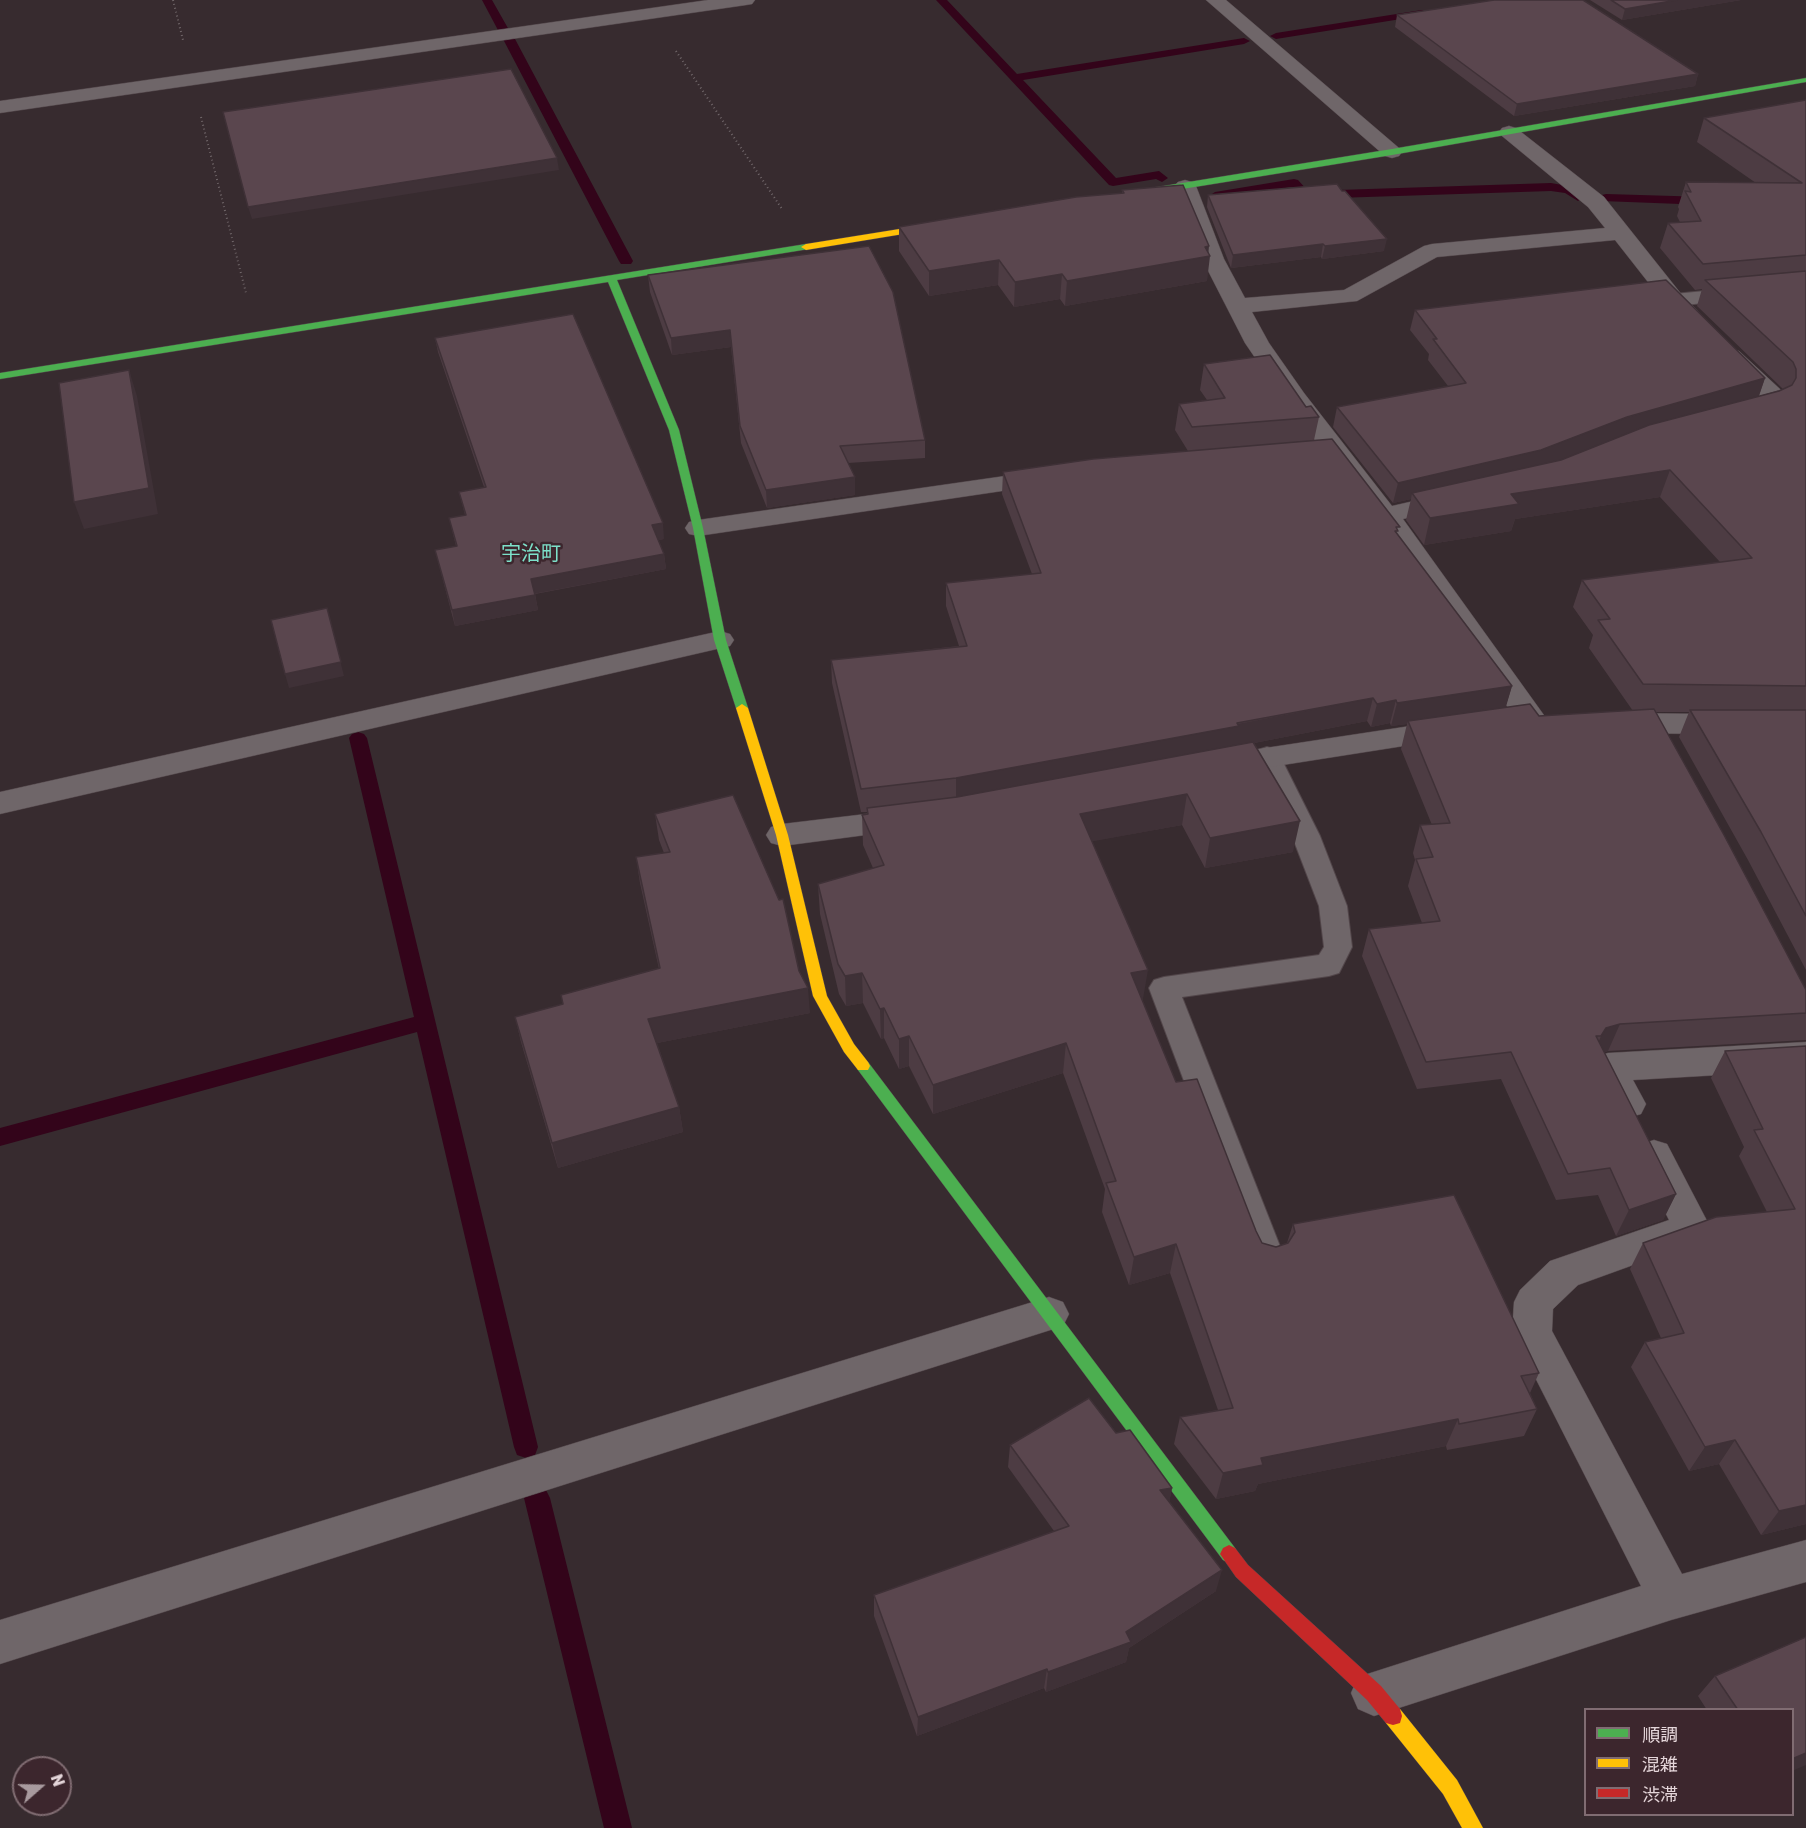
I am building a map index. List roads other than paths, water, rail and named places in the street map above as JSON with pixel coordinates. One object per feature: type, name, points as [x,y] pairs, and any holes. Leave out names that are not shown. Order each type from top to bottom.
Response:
[{"type":"street","points":[[0,107],[746,0]]},
{"type":"street","points":[[1215,0],[1392,152]]},
{"type":"street","points":[[1126,195],[1392,152],[1806,80]]},
{"type":"street","points":[[1509,132],[1596,201],[1674,300],[1772,395],[1772,404],[1716,422]]},
{"type":"street","points":[[1185,186],[1213,258],[1257,343],[1295,398],[1542,719],[1267,756],[1186,771]]},
{"type":"street","points":[[0,376],[961,222]]},
{"type":"street","points":[[1239,306],[1349,296],[1432,251],[1621,233]]},
{"type":"street","points":[[610,278],[674,430],[698,528],[720,640],[782,835],[820,996],[849,1048],[1242,1571],[1374,1693],[1450,1786],[1473,1828]]},
{"type":"street","points":[[1302,454],[1337,451]]},
{"type":"street","points":[[698,528],[1069,475]]},
{"type":"street","points":[[1386,514],[1477,494]]},
{"type":"street","points":[[0,803],[720,640]]},
{"type":"street","points":[[1587,721],[1654,725],[1806,725]]},
{"type":"street","points":[[1654,725],[1670,754]]},
{"type":"street","points":[[782,835],[933,817]]},
{"type":"street","points":[[1671,1598],[1532,1332],[1534,1302],[1564,1273],[1692,1228],[1608,1067],[1806,1056]]},
{"type":"street","points":[[0,1642],[1049,1314]]},
{"type":"street","points":[[1374,1693],[1671,1598],[1806,1561]]},
{"type":"lane","points":[[1674,300],[1806,287]]},
{"type":"lane","points":[[1267,756],[1306,836],[1333,906],[1338,947],[1329,965],[1164,988],[1268,1259]]},
{"type":"waterway","points":[[487,0],[503,30]]},
{"type":"waterway","points":[[941,0],[1015,78]]},
{"type":"waterway","points":[[1276,36],[1422,13]]},
{"type":"waterway","points":[[509,39],[626,261]]},
{"type":"waterway","points":[[1015,78],[1244,41]]},
{"type":"waterway","points":[[1015,78],[1113,182],[1159,175],[1162,178]]},
{"type":"waterway","points":[[1215,196],[1294,183],[1305,195],[1551,187],[1569,190],[1578,197]]},
{"type":"waterway","points":[[1606,198],[1707,201]]},
{"type":"waterway","points":[[358,738],[425,1022]]},
{"type":"waterway","points":[[0,1137],[425,1022]]},
{"type":"waterway","points":[[425,1022],[526,1447]]},
{"type":"waterway","points":[[537,1498],[618,1828]]},
{"type":"district","name":"宇治町","points":[[531,554]]}]
